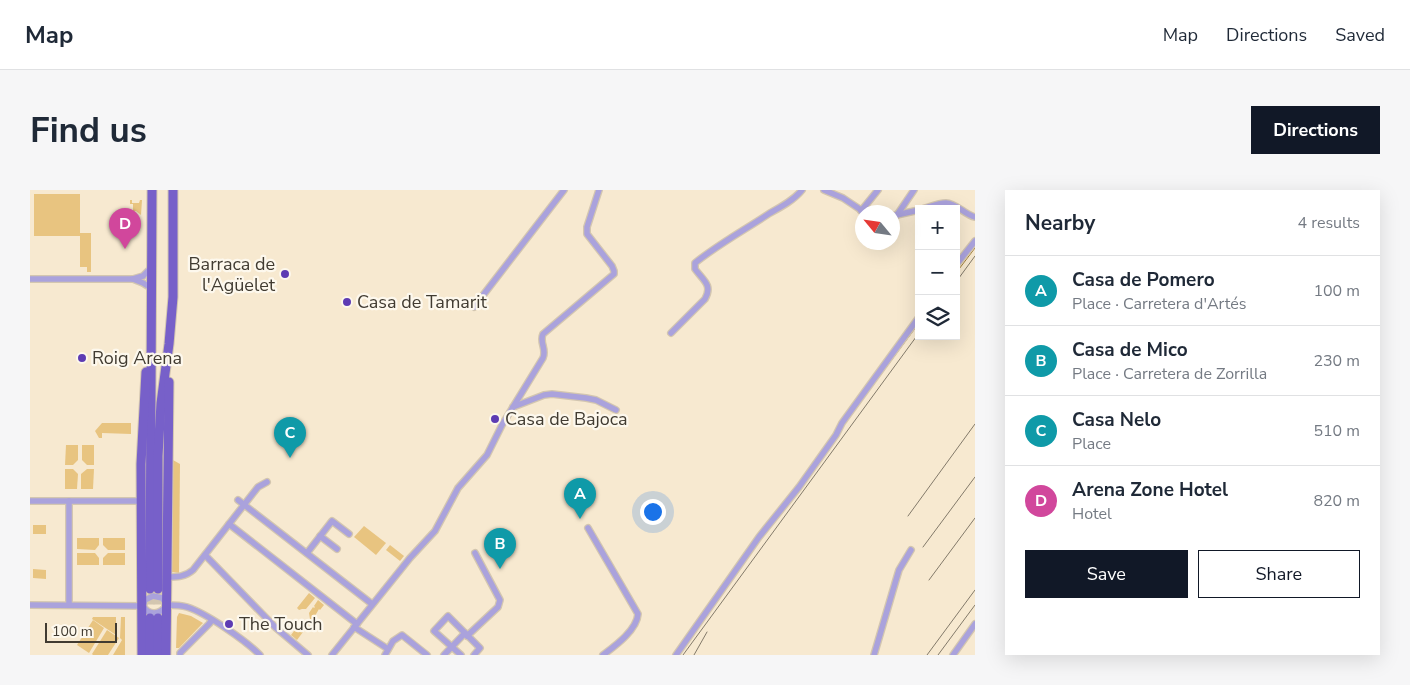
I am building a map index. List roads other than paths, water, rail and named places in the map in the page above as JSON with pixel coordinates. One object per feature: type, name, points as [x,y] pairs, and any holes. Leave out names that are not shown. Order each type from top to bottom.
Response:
[{"type":"main road","points":[[152,190],[151,345],[154,589],[161,402],[173,297],[173,190]]},
{"type":"main road","points":[[166,655],[169,344]]},
{"type":"main road","points":[[142,655],[142,436],[144,393],[151,345]]},
{"type":"main road","points":[[150,655],[154,618],[158,655]]},
{"type":"street","points":[[474,307],[527,241],[564,190]]},
{"type":"street","points":[[332,655],[372,604],[434,531],[458,488],[487,455],[543,358],[545,352],[541,339],[543,334],[614,274],[612,266],[587,234],[587,227],[598,190]]},
{"type":"street","points":[[671,333],[705,299],[708,293],[708,286],[695,269],[695,263],[783,205],[802,190]]},
{"type":"street","points":[[824,190],[843,198],[855,206]]},
{"type":"street","points":[[868,205],[878,190]]},
{"type":"street","points":[[900,209],[914,190]]},
{"type":"street","points":[[937,205],[950,203],[953,205]]},
{"type":"street","points":[[960,209],[975,218]]},
{"type":"street","points":[[900,215],[915,210]]},
{"type":"street","points":[[960,261],[975,241]]},
{"type":"street","points":[[134,279],[143,276],[151,268]]},
{"type":"street","points":[[30,279],[134,279],[143,282],[151,288]]},
{"type":"street","points":[[676,655],[759,537],[804,480],[836,435],[842,422],[915,322]]},
{"type":"street","points":[[513,407],[544,395],[552,394],[591,399],[616,410]]},
{"type":"street","points":[[167,577],[181,577],[189,573],[258,487],[267,482]]},
{"type":"street","points":[[238,500],[372,604]]},
{"type":"street","points":[[30,501],[141,501]]},
{"type":"street","points":[[69,501],[69,605]]},
{"type":"street","points":[[307,553],[332,522],[349,534]]},
{"type":"street","points":[[229,524],[387,652],[393,641],[402,635],[427,655]]},
{"type":"street","points":[[588,528],[638,614],[638,619],[623,639],[603,655]]},
{"type":"street","points":[[320,536],[337,549]]},
{"type":"street","points":[[874,655],[899,570],[911,550]]},
{"type":"street","points":[[444,655],[500,604],[500,600],[474,553]]},
{"type":"street","points":[[205,555],[270,622],[308,655]]},
{"type":"street","points":[[142,606],[148,598],[153,596],[162,598],[167,605],[187,607],[212,620],[260,655]]},
{"type":"street","points":[[30,605],[142,606],[147,611],[156,613],[163,611],[167,605]]},
{"type":"street","points":[[461,655],[434,631],[448,616],[480,648],[474,655]]},
{"type":"street","points":[[180,655],[180,652],[212,620]]},
{"type":"street","points":[[953,655],[975,624]]},
{"type":"waterway","points":[[960,268],[975,248]]},
{"type":"waterway","points":[[876,381],[915,328]]},
{"type":"tunnel","points":[[150,589],[150,618]]},
{"type":"tunnel","points":[[158,589],[158,618]]},
{"type":"railway","points":[[960,277],[975,256]]},
{"type":"railway","points":[[683,655],[915,338]]},
{"type":"railway","points":[[908,516],[975,424]]},
{"type":"railway","points":[[923,547],[975,477]]},
{"type":"railway","points":[[929,580],[975,518]]},
{"type":"railway","points":[[927,655],[975,590]]},
{"type":"railway","points":[[938,655],[975,605]]},
{"type":"railway","points":[[694,655],[707,632]]},
{"type":"place","name":"Arena Zone Hotel","points":[[125,249]]},
{"type":"place","name":"Barraca de l'Agüelet","points":[[285,274]]},
{"type":"place","name":"Casa de Tamarit","points":[[347,302]]},
{"type":"place","name":"Roig Arena","points":[[82,358]]},
{"type":"place","name":"Casa de Bajoca","points":[[495,419]]},
{"type":"place","name":"Casa Nelo","points":[[290,458]]},
{"type":"place","name":"Casa de Pomero","points":[[580,519]]},
{"type":"place","name":"Casa de Mico","points":[[500,569]]},
{"type":"place","name":"The Touch","points":[[229,624]]}]
